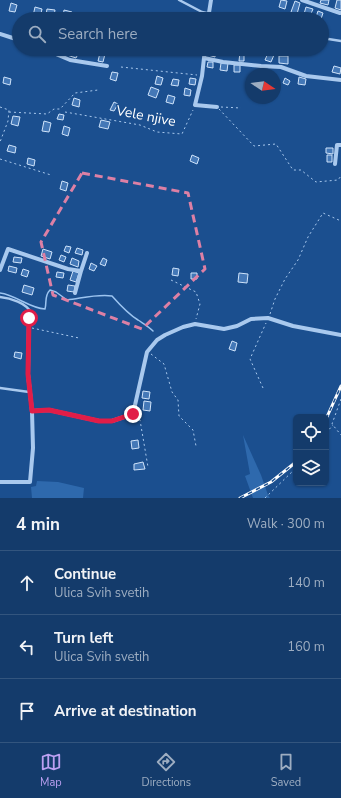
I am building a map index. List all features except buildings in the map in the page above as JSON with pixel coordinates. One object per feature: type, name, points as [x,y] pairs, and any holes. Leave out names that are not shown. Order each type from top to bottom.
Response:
[{"type":"street","points":[[208,12],[211,0]]},
{"type":"street","points":[[302,0],[340,13]]},
{"type":"street","points":[[0,34],[12,38]]},
{"type":"street","points":[[61,56],[70,60],[107,66]]},
{"type":"street","points":[[204,58],[223,62],[281,67],[306,76],[341,80]]},
{"type":"street","name":"Vele njive","points":[[195,105],[202,76],[204,58]]},
{"type":"street","points":[[195,105],[217,107]]},
{"type":"street","points":[[335,164],[337,145],[341,145]]},
{"type":"street","points":[[0,270],[8,249],[81,272]]},
{"type":"street","points":[[75,293],[87,253]]},
{"type":"street","points":[[0,482],[30,482],[33,448],[32,411],[29,392],[29,318]]},
{"type":"street","points":[[32,411],[49,410],[99,421],[112,421],[133,414],[147,352],[157,340],[165,335],[195,324],[224,329],[237,326],[251,319],[268,318],[293,326],[341,335]]},
{"type":"lane","points":[[179,0],[202,12]]},
{"type":"lane","points":[[329,39],[341,41]]},
{"type":"lane","points":[[0,297],[11,299],[29,310],[31,313],[29,318]]},
{"type":"lane","points":[[0,388],[29,392]]},
{"type":"path","points":[[121,67],[202,76]]},
{"type":"path","points":[[0,107],[9,110],[9,112],[47,114],[54,109],[60,109],[76,93],[98,90]]},
{"type":"path","name":"Vele njive","points":[[65,112],[140,125],[157,132],[182,134],[195,105]]},
{"type":"path","points":[[217,107],[240,108]]},
{"type":"path","points":[[217,107],[254,146],[276,144],[294,170],[301,170],[316,182],[338,180],[341,182]]},
{"type":"path","points":[[0,142],[8,121],[9,112]]},
{"type":"path","points":[[0,159],[52,175]]},
{"type":"path","points":[[338,180],[341,176]]},
{"type":"path","points":[[263,388],[250,359],[275,299],[285,279],[298,260],[308,237],[323,213],[341,221]]},
{"type":"path","points":[[171,280],[196,292],[200,304],[195,324]]},
{"type":"path","points":[[28,327],[79,338]]},
{"type":"path","points":[[147,352],[164,364],[172,392],[178,400],[179,416],[193,430],[196,446]]},
{"type":"path","points":[[329,430],[333,425],[337,407],[341,399]]},
{"type":"path","points":[[337,407],[341,408]]},
{"type":"path","points":[[133,414],[137,415],[140,420],[148,467]]},
{"type":"path","points":[[333,425],[341,435]]},
{"type":"path","points":[[265,498],[293,471]]},
{"type":"highlighted area","points":[[82,173],[188,193],[205,269],[142,329],[53,295],[41,242]]},
{"type":"shaded area","points":[[243,435],[270,498],[253,498],[245,476],[250,474]]},
{"type":"shaded area","points":[[37,481],[58,482],[84,488],[83,498],[32,498],[31,487],[36,486]]},
{"type":"waterway","points":[[0,293],[45,309],[46,297],[50,290],[56,292],[67,300],[95,296],[112,296],[134,318],[148,326],[153,331]]},
{"type":"railway","points":[[328,414],[341,386]]},
{"type":"railway","points":[[240,498],[271,482],[293,464]]},
{"type":"route","points":[[29,318],[28,374],[32,411],[49,410],[99,421],[112,421],[133,414]]}]
